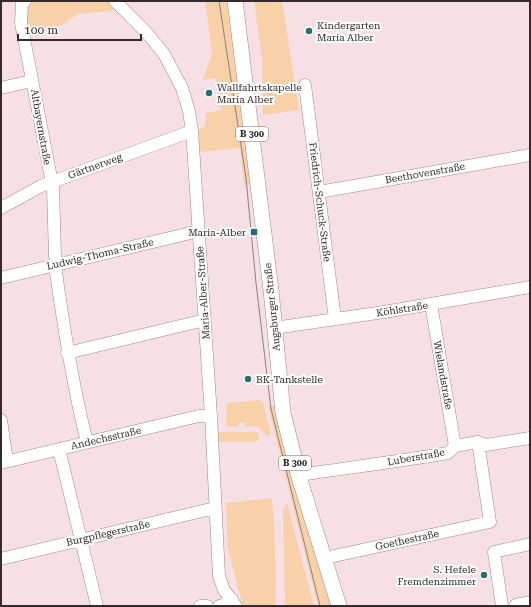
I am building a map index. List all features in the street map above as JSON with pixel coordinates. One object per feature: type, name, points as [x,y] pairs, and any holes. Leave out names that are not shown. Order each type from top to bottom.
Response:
[{"type":"main road","name":"Augsburger Straße","points":[[234,1],[270,287],[283,413],[299,477],[325,558],[337,603]]},
{"type":"main road","points":[[517,606],[530,604]]},
{"type":"street","name":"Altbayernstraße","points":[[25,1],[22,3],[21,23],[49,173],[52,182],[55,260],[68,353],[77,402],[87,442]]},
{"type":"street","name":"Maria-Alber-Straße","points":[[115,1],[146,32],[164,54],[182,88],[189,111],[192,131],[205,320],[219,576],[224,590],[234,603]]},
{"type":"street","points":[[1,88],[32,81]]},
{"type":"street","name":"Friedrich-Schuck-Straße","points":[[305,85],[334,320]]},
{"type":"street","name":"Gärtnerweg","points":[[1,208],[41,186],[192,131]]},
{"type":"street","name":"Beethovenstraße","points":[[319,192],[530,155]]},
{"type":"street","name":"Ludwig-Thoma-Straße","points":[[1,278],[55,260],[199,231]]},
{"type":"street","name":"Köhlstraße","points":[[274,328],[334,320],[530,287]]},
{"type":"street","name":"Wielandstraße","points":[[430,304],[455,446]]},
{"type":"street","points":[[68,353],[205,320]]},
{"type":"street","name":"Andechsstraße","points":[[4,462],[199,416],[211,416]]},
{"type":"street","points":[[1,420],[4,462]]},
{"type":"street","name":"Luberstraße","points":[[299,477],[306,474],[390,463],[448,453],[455,446],[478,442],[486,445],[530,438]]},
{"type":"street","name":"Goethestraße","points":[[325,558],[490,522],[478,442]]},
{"type":"street","points":[[59,449],[96,606]]},
{"type":"street","name":"Burgpflegerstraße","points":[[1,559],[215,508]]},
{"type":"street","points":[[502,606],[494,552],[530,544]]},
{"type":"street","points":[[219,606],[234,603]]},
{"type":"street","points":[[200,606],[207,606]]},
{"type":"shaded area","points":[[34,1],[110,1],[117,10],[78,14],[62,25],[30,36],[26,21],[26,13],[27,9]]},
{"type":"shaded area","points":[[205,1],[230,1],[253,185],[244,185],[240,148],[199,152],[198,131],[205,126],[206,113],[221,110],[216,78],[203,80],[212,53]]},
{"type":"shaded area","points":[[254,1],[282,1],[299,110],[263,115],[262,60]]},
{"type":"shaded area","points":[[260,400],[263,402],[271,435],[266,436],[260,428],[257,427],[245,427],[245,423],[239,423],[238,427],[226,426],[227,403]]},
{"type":"shaded area","points":[[276,405],[330,606],[318,606],[268,406]]},
{"type":"shaded area","points":[[217,432],[255,432],[258,433],[259,439],[256,442],[218,442]]},
{"type":"shaded area","points":[[272,498],[276,582],[275,606],[243,606],[228,549],[226,503]]},
{"type":"shaded area","points":[[287,503],[314,606],[285,606],[283,509]]},
{"type":"tram line","points":[[219,1],[246,178],[256,283],[271,409],[320,606]]},
{"type":"place","name":"Kindergarten Maria Alber","points":[[309,31]]},
{"type":"place","name":"Wallfahrtskapelle Maria Alber","points":[[209,93]]},
{"type":"place","name":"Maria-Alber","points":[[254,232]]},
{"type":"place","name":"BK-Tankstelle","points":[[248,379]]},
{"type":"place","name":"S. Hefele Fremdenzimmer","points":[[484,575]]}]
